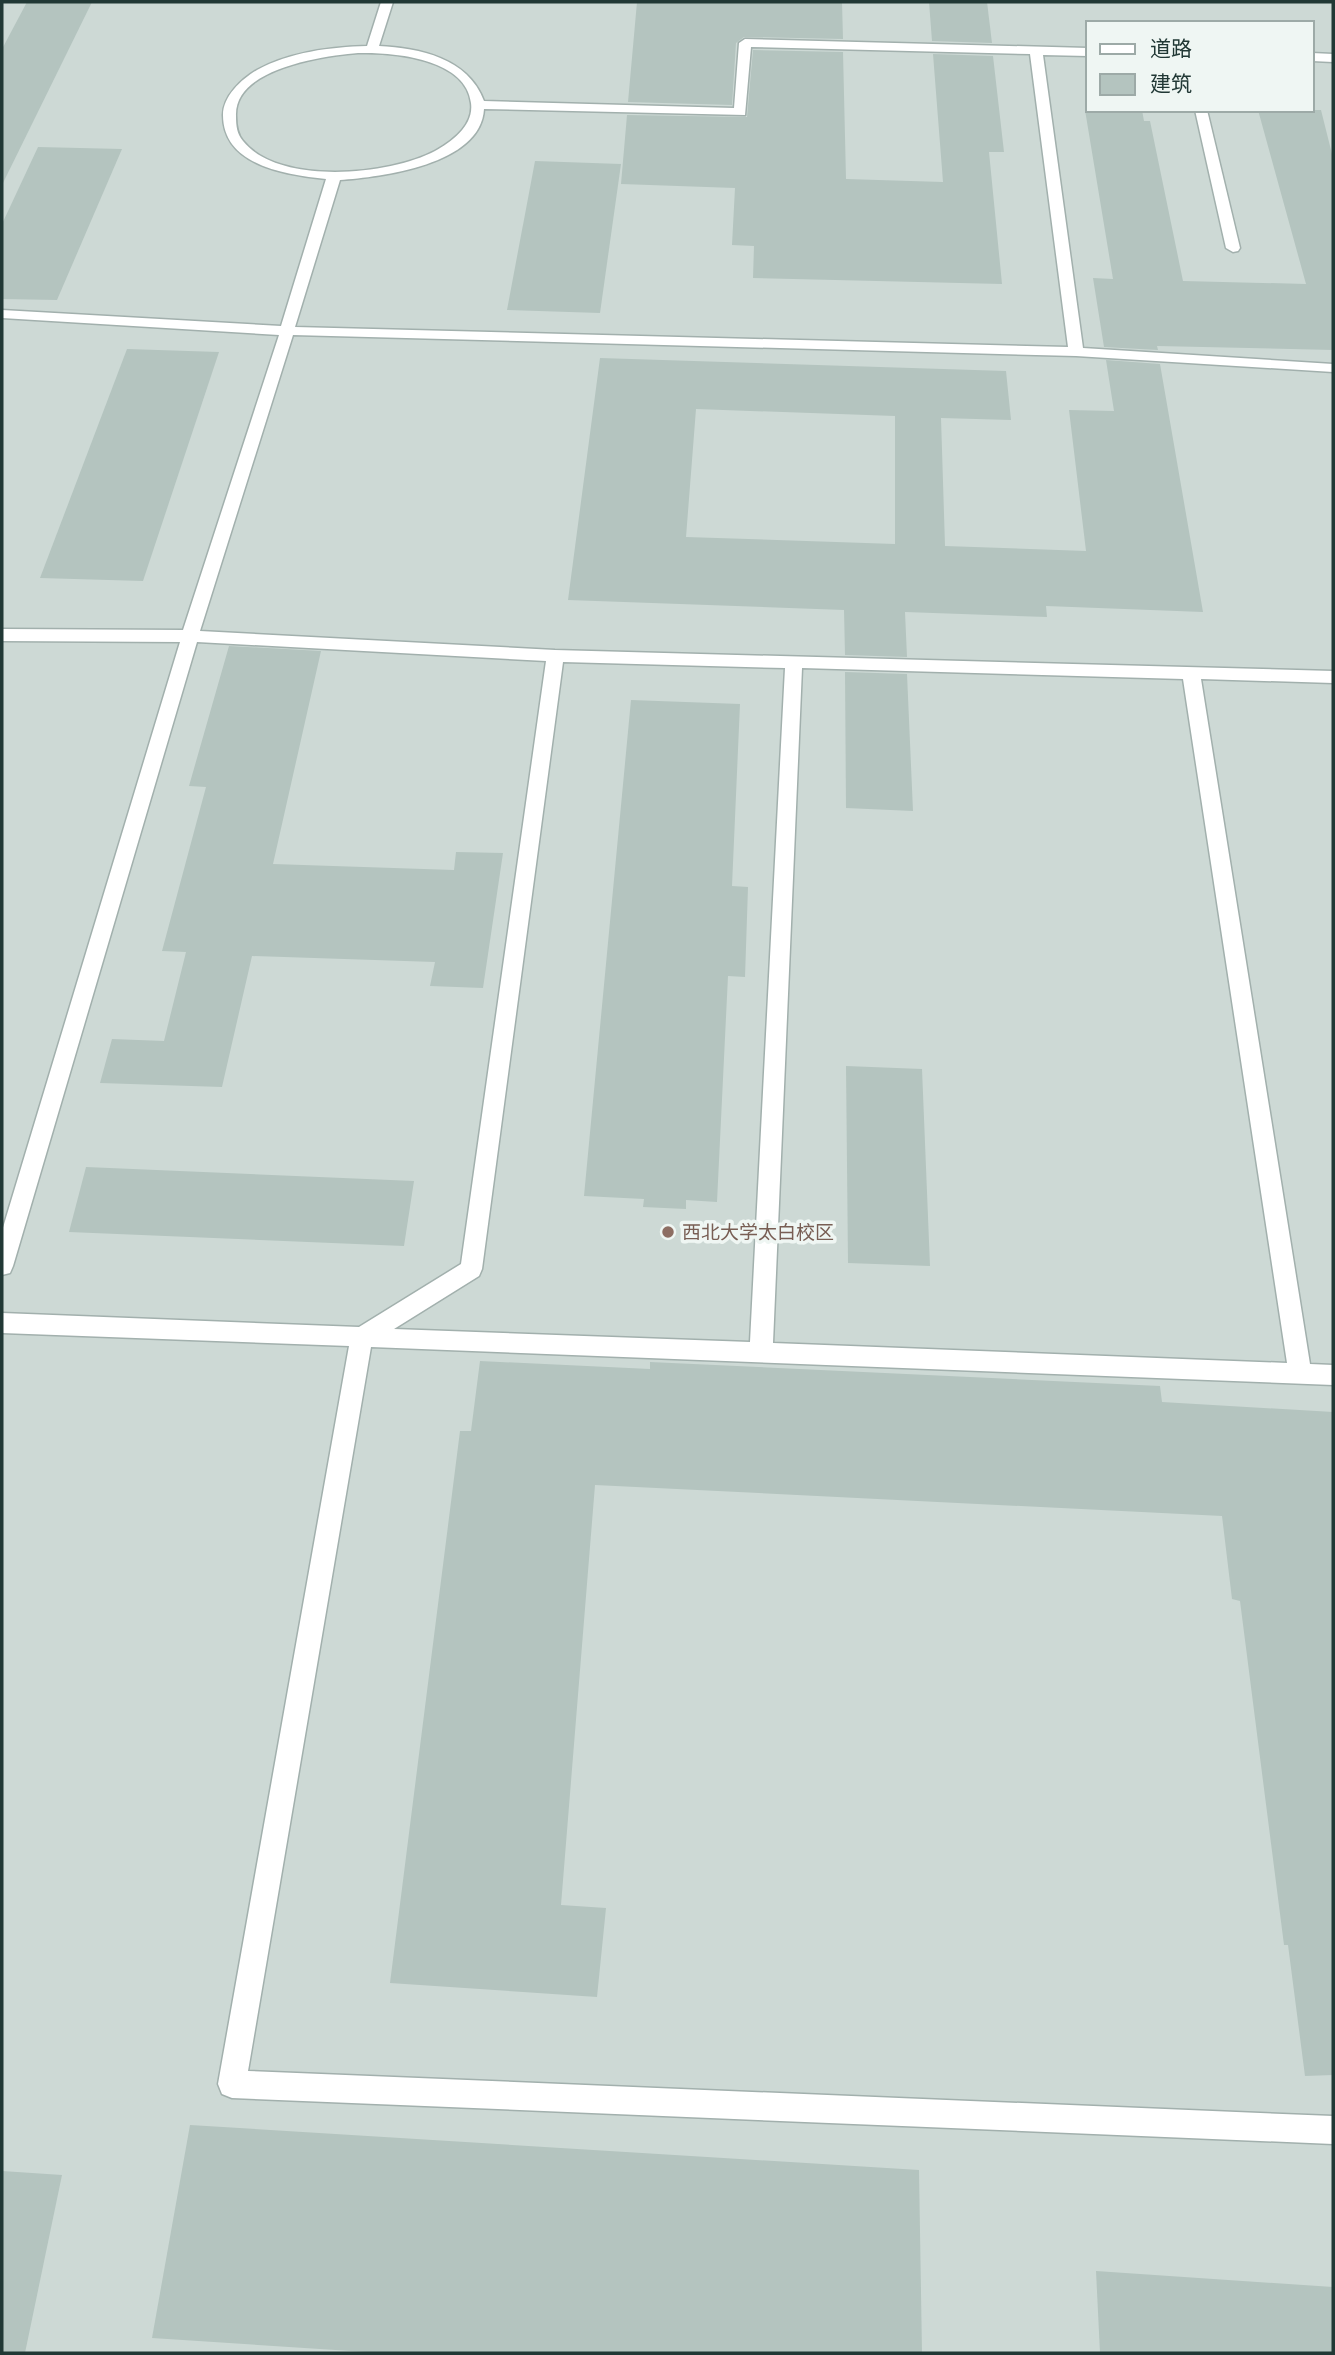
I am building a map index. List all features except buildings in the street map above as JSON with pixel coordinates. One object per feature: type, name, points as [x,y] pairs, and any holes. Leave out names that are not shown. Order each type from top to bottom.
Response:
[{"type":"street","points":[[372,48],[387,2]]},
{"type":"street","points":[[479,105],[740,112],[745,43],[1086,52]]},
{"type":"street","points":[[372,48],[431,58],[462,74],[478,97],[479,105],[478,116],[467,135],[443,153],[392,170],[334,176],[280,167],[246,150],[235,140],[227,123],[230,105],[242,88],[261,74],[287,62],[335,51],[372,48]]},
{"type":"street","points":[[1036,50],[1076,352]]},
{"type":"street","points":[[1314,57],[1333,58]]},
{"type":"street","points":[[1201,112],[1233,248]]},
{"type":"street","points":[[2,1266],[190,636],[288,331],[334,176]]},
{"type":"street","points":[[2,314],[288,331],[1076,352],[1333,368]]},
{"type":"street","points":[[2,635],[190,636],[555,656],[1333,677]]},
{"type":"street","points":[[555,656],[471,1269],[362,1337],[232,2084],[1333,2130]]},
{"type":"street","points":[[761,1353],[793,662]]},
{"type":"street","points":[[1191,673],[1300,1374]]},
{"type":"street","points":[[2,1323],[1333,1376]]},
{"type":"shaded area","name":"西北大学太白校区","points":[[2,2],[1333,2],[1333,2353],[2,2353]]},
{"type":"place","name":"西北大学太白校区","points":[[668,1232]]}]
